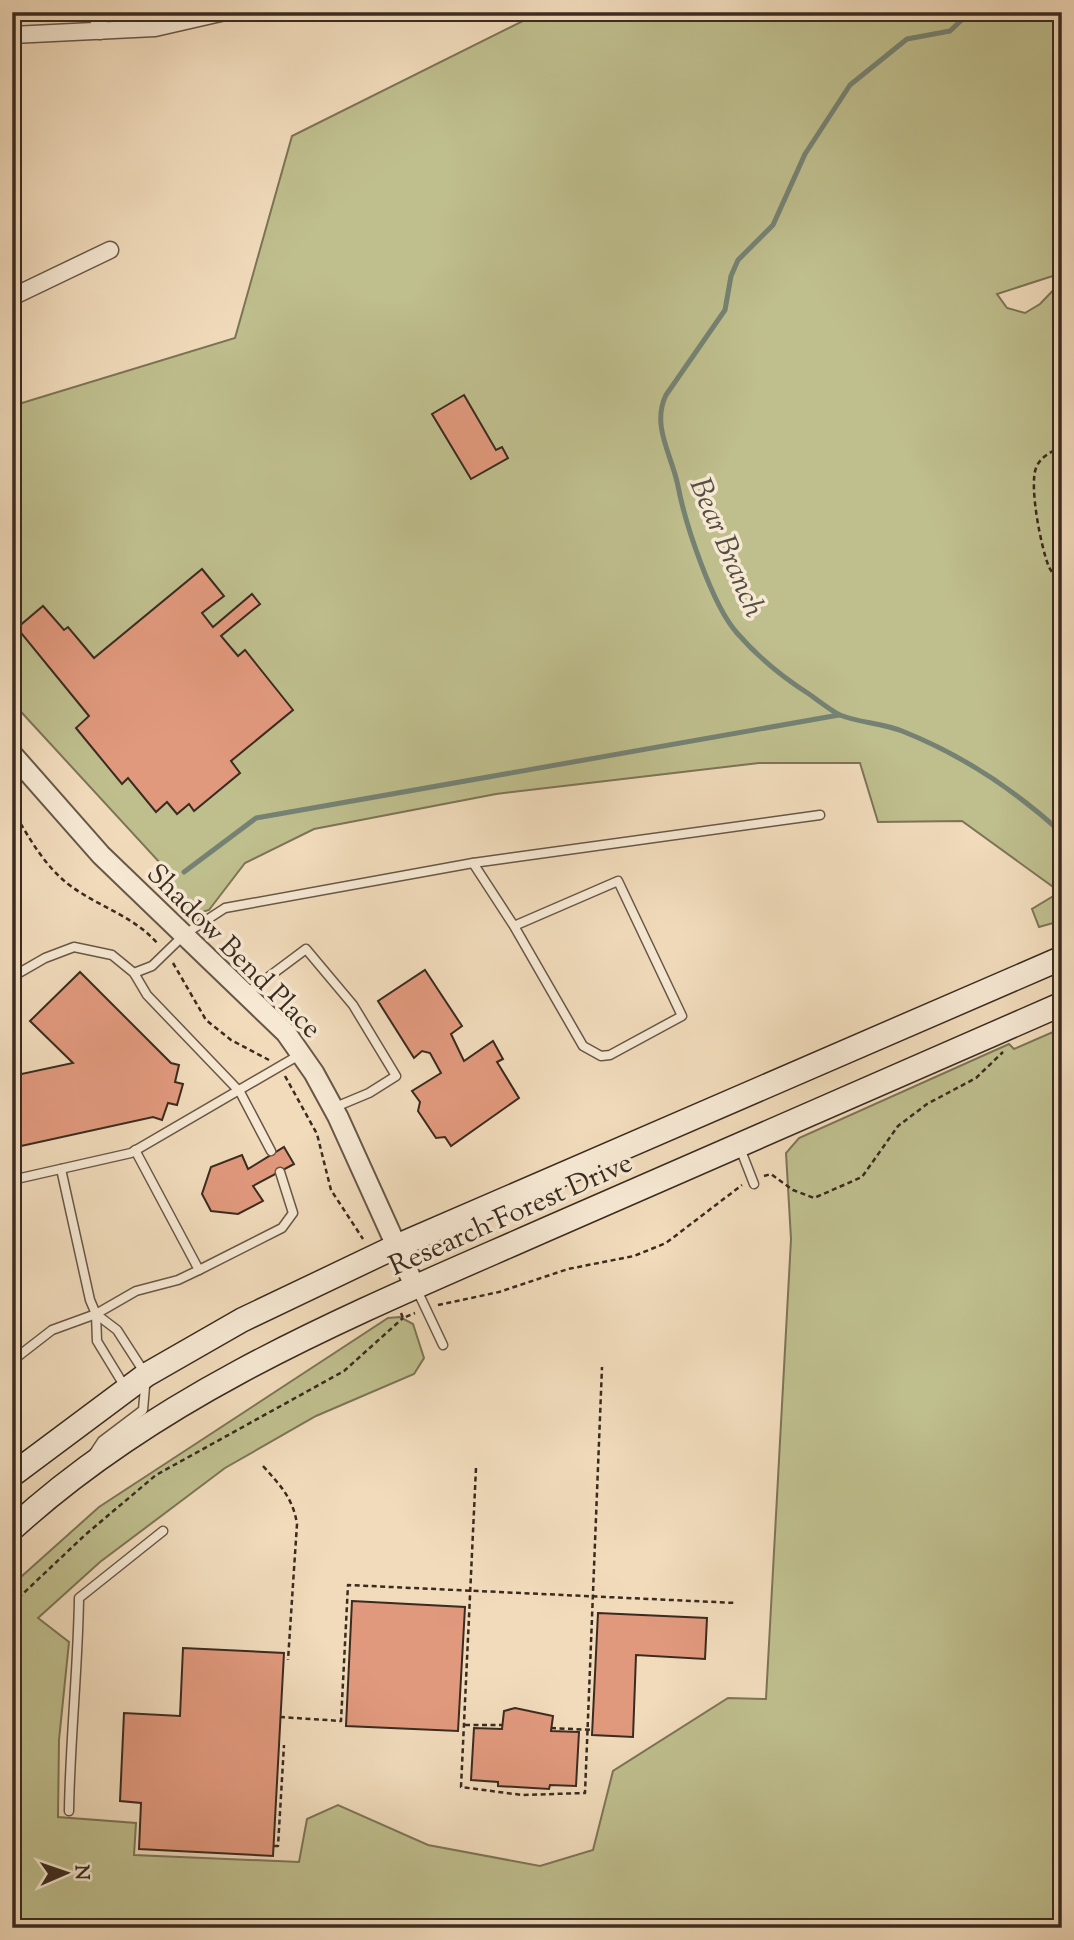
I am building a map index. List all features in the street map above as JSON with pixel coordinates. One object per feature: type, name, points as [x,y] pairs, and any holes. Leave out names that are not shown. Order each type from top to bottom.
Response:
[{"type":"main road","name":"Research Forest Drive","points":[[12,1475],[146,1375],[242,1320],[397,1246],[1055,961]]},
{"type":"main road","name":"Research Forest Drive","points":[[12,1529],[109,1450],[263,1357],[415,1287],[1062,1004]]},
{"type":"street","points":[[98,12],[100,31]]},
{"type":"street","points":[[12,35],[155,27],[225,12]]},
{"type":"street","points":[[12,298],[110,250]]},
{"type":"street","name":"Shadow Bend Place","points":[[12,754],[101,855],[286,1033],[333,1108],[415,1287]]},
{"type":"lane","points":[[134,973],[152,966],[185,934],[225,908],[472,863],[820,815]]},
{"type":"lane","points":[[472,863],[514,926],[583,1046],[591,1052],[610,1055],[682,1016],[618,881],[514,926]]},
{"type":"lane","points":[[12,977],[45,958],[74,947],[112,955],[134,973],[147,995],[240,1091],[271,1151]]},
{"type":"lane","points":[[247,993],[306,948],[353,1005],[396,1076],[369,1093],[333,1108]]},
{"type":"lane","points":[[12,1180],[135,1150],[301,1054]]},
{"type":"lane","points":[[739,1145],[753,1183]]},
{"type":"lane","points":[[135,1150],[199,1270]]},
{"type":"lane","points":[[61,1169],[96,1314],[97,1341],[126,1389]]},
{"type":"lane","points":[[12,1361],[52,1330],[96,1314],[136,1291],[178,1280],[282,1228],[293,1213],[280,1172]]},
{"type":"lane","points":[[415,1287],[443,1345]]},
{"type":"lane","points":[[81,1473],[102,1441],[143,1410],[146,1375],[117,1330],[96,1314]]},
{"type":"lane","points":[[69,1811],[79,1598],[163,1531]]},
{"type":"path","points":[[1062,447],[1041,460],[1035,468],[1034,482],[1035,501],[1049,567],[1062,585]]},
{"type":"path","points":[[736,1187],[753,1183],[771,1174],[793,1190],[814,1198],[862,1177],[898,1126],[927,1104],[975,1078],[1012,1044]]},
{"type":"path","points":[[12,1604],[85,1535],[156,1475],[344,1371],[404,1318]]},
{"type":"path","points":[[476,1468],[461,1787],[522,1795],[585,1793],[591,1730],[602,1367]]},
{"type":"path","points":[[263,1466],[287,1493],[293,1504],[297,1524],[288,1660]]},
{"type":"path","points":[[280,1717],[341,1721],[348,1585],[736,1603]]},
{"type":"path","points":[[461,1668],[467,1668]]},
{"type":"path","points":[[465,1725],[502,1726]]},
{"type":"path","points":[[551,1728],[591,1730]]},
{"type":"path","points":[[274,1846],[278,1846],[284,1745]]},
{"type":"shaded area","points":[[541,12],[1062,12],[1062,273],[997,294],[1007,308],[1025,313],[1040,304],[1062,281],[1058,323],[1062,337],[1062,926],[1053,923],[1039,927],[1032,909],[1060,892],[962,821],[878,822],[860,763],[759,763],[496,794],[314,829],[245,863],[209,910],[195,914],[185,912],[159,887],[162,865],[12,702],[12,406],[235,338],[292,136]]},
{"type":"shaded area","points":[[1062,1028],[1062,1928],[12,1928],[12,1585],[99,1507],[388,1318],[400,1317],[413,1324],[424,1358],[414,1374],[316,1416],[225,1468],[100,1562],[38,1618],[69,1642],[59,1740],[58,1817],[136,1823],[134,1855],[299,1862],[307,1819],[338,1805],[428,1845],[540,1866],[593,1850],[613,1771],[728,1698],[766,1699],[791,1239],[786,1153],[799,1138],[1009,1044],[1014,1049]]},
{"type":"building","points":[[464,395],[496,450],[502,447],[508,458],[471,479],[432,414]]},
{"type":"building","points":[[202,569],[224,596],[202,613],[213,627],[252,594],[260,604],[221,636],[238,656],[245,650],[293,710],[231,761],[240,773],[194,811],[189,804],[177,814],[167,802],[156,812],[128,778],[122,784],[76,728],[89,716],[17,628],[43,606],[64,630],[68,627],[94,658]]},
{"type":"building","points":[[425,970],[462,1026],[451,1034],[464,1061],[493,1041],[503,1059],[497,1062],[519,1098],[451,1146],[445,1137],[436,1138],[418,1111],[420,1102],[412,1091],[441,1073],[430,1053],[422,1051],[414,1058],[378,1001]]},
{"type":"building","points":[[80,972],[171,1063],[179,1065],[175,1082],[183,1084],[177,1105],[168,1103],[162,1120],[153,1117],[12,1148],[12,1076],[73,1063],[30,1021]]},
{"type":"building","points":[[284,1147],[294,1164],[253,1186],[263,1201],[238,1214],[211,1211],[202,1194],[211,1167],[242,1155],[248,1169]]},
{"type":"building","points":[[352,1601],[465,1607],[458,1731],[346,1726]]},
{"type":"building","points":[[598,1613],[707,1618],[705,1659],[636,1655],[633,1737],[592,1735]]},
{"type":"building","points":[[183,1648],[284,1653],[273,1856],[139,1849],[141,1803],[120,1801],[124,1713],[180,1716]]},
{"type":"building","points":[[515,1708],[553,1716],[551,1731],[579,1732],[576,1786],[550,1785],[549,1789],[498,1786],[498,1782],[471,1780],[474,1728],[502,1729],[504,1711]]},
{"type":"waterway","name":"Bear Branch","points":[[970,12],[950,31],[907,39],[850,85],[805,154],[773,225],[738,260],[731,276],[725,310],[666,395],[662,407],[662,429],[687,521],[709,584],[728,620],[753,650],[789,681],[840,715],[902,731],[966,762],[1006,788],[1062,833]]},
{"type":"waterway","points":[[184,872],[256,818],[839,715]]}]
